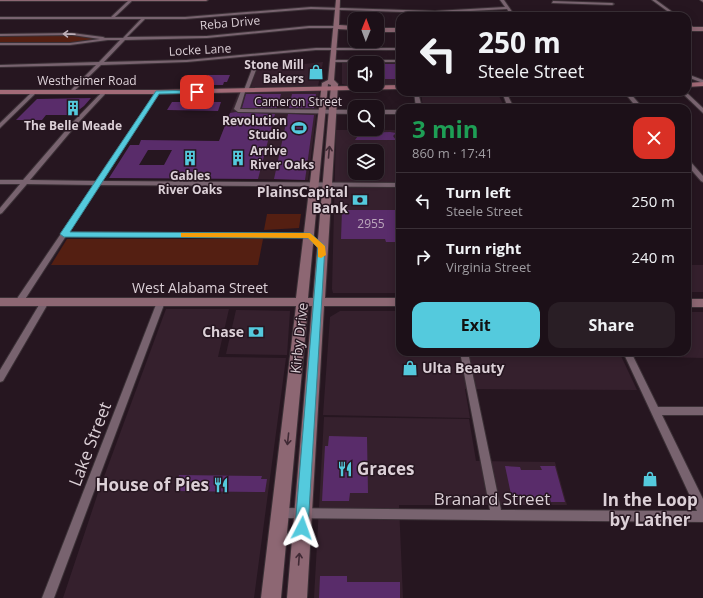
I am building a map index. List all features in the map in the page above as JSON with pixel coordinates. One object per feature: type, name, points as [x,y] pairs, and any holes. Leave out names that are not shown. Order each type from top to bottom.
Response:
[{"type":"main road","points":[[0,0],[206,0]]},
{"type":"main road","name":"Kirby Drive","points":[[271,598],[310,236],[321,184],[333,112],[333,61],[338,0]]},
{"type":"main road","name":"Reba Drive","points":[[336,27],[348,28]]},
{"type":"main road","points":[[694,29],[703,29]]},
{"type":"main road","points":[[384,30],[396,30]]},
{"type":"main road","points":[[691,85],[703,83]]},
{"type":"main road","name":"Westheimer Road","points":[[0,92],[245,91],[325,89],[333,86],[396,87]]},
{"type":"main road","name":"Westheimer Road","points":[[333,86],[396,90]]},
{"type":"main road","name":"Kirby Drive","points":[[297,598],[322,248],[322,112],[325,89]]},
{"type":"main road","points":[[310,236],[322,248]]},
{"type":"main road","name":"West Alabama Street","points":[[0,302],[396,302]]},
{"type":"main road","points":[[691,303],[703,303]]},
{"type":"main road","points":[[292,408],[310,408]]},
{"type":"street","points":[[112,18],[131,0]]},
{"type":"street","points":[[502,0],[510,12]]},
{"type":"street","points":[[610,0],[612,4]]},
{"type":"street","points":[[654,0],[670,12]]},
{"type":"street","points":[[552,4],[612,4],[617,7]]},
{"type":"street","points":[[0,18],[201,17],[297,9],[338,8],[436,12],[508,8]]},
{"type":"street","points":[[72,92],[144,18]]},
{"type":"street","name":"Reba Drive","points":[[0,44],[70,44],[108,39],[207,37],[309,27],[336,27]]},
{"type":"street","name":"Reba Drive","points":[[0,35],[72,34],[108,39]]},
{"type":"street","name":"Locke Lane","points":[[0,66],[173,62],[334,49],[396,49]]},
{"type":"street","points":[[245,91],[254,70],[248,57]]},
{"type":"street","points":[[333,61],[396,61]]},
{"type":"street","points":[[691,78],[703,83]]},
{"type":"street","name":"Cameron Street","points":[[245,91],[237,105],[237,109],[240,111],[348,112]]},
{"type":"street","points":[[1,124],[35,92]]},
{"type":"street","points":[[0,212],[76,122],[105,92]]},
{"type":"street","points":[[19,302],[158,92]]},
{"type":"street","points":[[630,96],[636,104]]},
{"type":"street","points":[[687,96],[703,111]]},
{"type":"street","points":[[384,112],[396,112]]},
{"type":"street","points":[[691,166],[703,180]]},
{"type":"street","points":[[0,182],[396,185]]},
{"type":"street","points":[[64,234],[310,236]]},
{"type":"street","points":[[0,378],[45,302]]},
{"type":"street","name":"Lake Street","points":[[48,598],[161,302]]},
{"type":"street","points":[[465,356],[497,516]]},
{"type":"street","points":[[629,356],[703,511]]},
{"type":"street","points":[[656,411],[703,411]]},
{"type":"street","name":"Branard Street","points":[[280,513],[497,516],[703,516]]},
{"type":"shaded area","points":[[71,35],[98,37],[100,39],[71,43],[0,43],[0,36]]},
{"type":"shaded area","points":[[323,62],[318,86],[251,87],[256,69]]},
{"type":"shaded area","points":[[342,62],[348,62],[348,85],[342,84]]},
{"type":"shaded area","points":[[384,62],[396,62],[396,85],[384,85]]},
{"type":"shaded area","points":[[319,92],[308,180],[258,179],[219,141],[238,93]]},
{"type":"shaded area","points":[[422,96],[499,96],[503,104],[422,104]]},
{"type":"shaded area","points":[[336,130],[348,130],[348,136],[384,136],[384,130],[396,130],[396,293],[333,293]]},
{"type":"shaded area","points":[[267,214],[301,214],[299,228],[264,230]]},
{"type":"shaded area","points":[[67,239],[263,239],[258,265],[51,265]]},
{"type":"shaded area","points":[[691,265],[703,265],[703,292],[691,292]]},
{"type":"shaded area","points":[[166,309],[229,309],[218,357],[286,358],[254,598],[63,598],[98,493]]},
{"type":"shaded area","points":[[236,310],[290,311],[287,355],[226,354]]},
{"type":"shaded area","points":[[340,311],[396,311],[396,356],[621,356],[637,390],[465,389],[470,418],[323,415],[330,317]]},
{"type":"shaded area","points":[[691,312],[703,312],[703,358],[621,356],[691,356]]},
{"type":"shaded area","points":[[324,417],[469,419],[476,461],[555,462],[567,505],[399,505],[403,598],[314,598]]},
{"type":"building","points":[[384,64],[396,64],[396,79],[384,79]]},
{"type":"building","points":[[208,75],[230,75],[227,82],[224,82],[223,85],[213,85],[214,83],[204,83]]},
{"type":"building","points":[[246,94],[281,94],[277,108],[242,108]]},
{"type":"building","points":[[292,94],[316,94],[314,108],[289,108]]},
{"type":"building","name":"The Belle Meade","points":[[91,98],[84,106],[72,115],[46,115],[42,120],[16,120],[37,99]]},
{"type":"building","points":[[172,102],[221,102],[218,111],[167,110]]},
{"type":"building","points":[[230,113],[275,114],[258,179],[109,178],[130,145],[139,145],[141,140],[219,141]],"holes":[[[148,150],[172,150],[164,165],[139,165]]]},
{"type":"building","name":"Arrive River Oaks","points":[[288,114],[314,115],[305,180],[274,179]]},
{"type":"building","points":[[384,132],[396,133],[393,136],[396,140],[355,140],[358,136],[384,136]]},
{"type":"building","points":[[342,210],[396,210],[396,242],[386,242],[385,239],[341,239]]},
{"type":"building","name":"Graces","points":[[329,436],[367,437],[368,493],[350,493],[349,501],[322,501],[325,446],[328,446]]},
{"type":"building","points":[[505,466],[520,467],[521,470],[542,470],[540,466],[555,466],[565,502],[551,502],[550,499],[512,499]]},
{"type":"building","name":"House of Pies","points":[[179,475],[262,476],[261,479],[267,479],[265,492],[175,491]]},
{"type":"building","points":[[320,576],[347,576],[347,582],[400,582],[400,598],[319,598]]},
{"type":"slow traffic","points":[[184,235],[310,236],[315,239],[322,248],[321,255]]},
{"type":"place","name":"Stone Mill Bakers","points":[[316,72]]},
{"type":"place","name":"The Belle Meade","points":[[73,108]]},
{"type":"place","name":"Revolution Studio","points":[[299,128]]},
{"type":"place","name":"Gables River Oaks","points":[[190,158]]},
{"type":"place","name":"Arrive River Oaks","points":[[238,158]]},
{"type":"place","name":"PlainsCapital Bank","points":[[360,200]]},
{"type":"place","name":"Chase","points":[[256,332]]},
{"type":"place","name":"Ulta Beauty","points":[[410,368]]},
{"type":"place","name":"Graces","points":[[345,469]]},
{"type":"place","name":"In the Loop by Lather","points":[[650,479]]},
{"type":"place","name":"House of Pies","points":[[221,485]]},
{"type":"route","points":[[197,92],[158,92],[64,234],[310,236],[315,239],[322,248],[302,528]]}]
